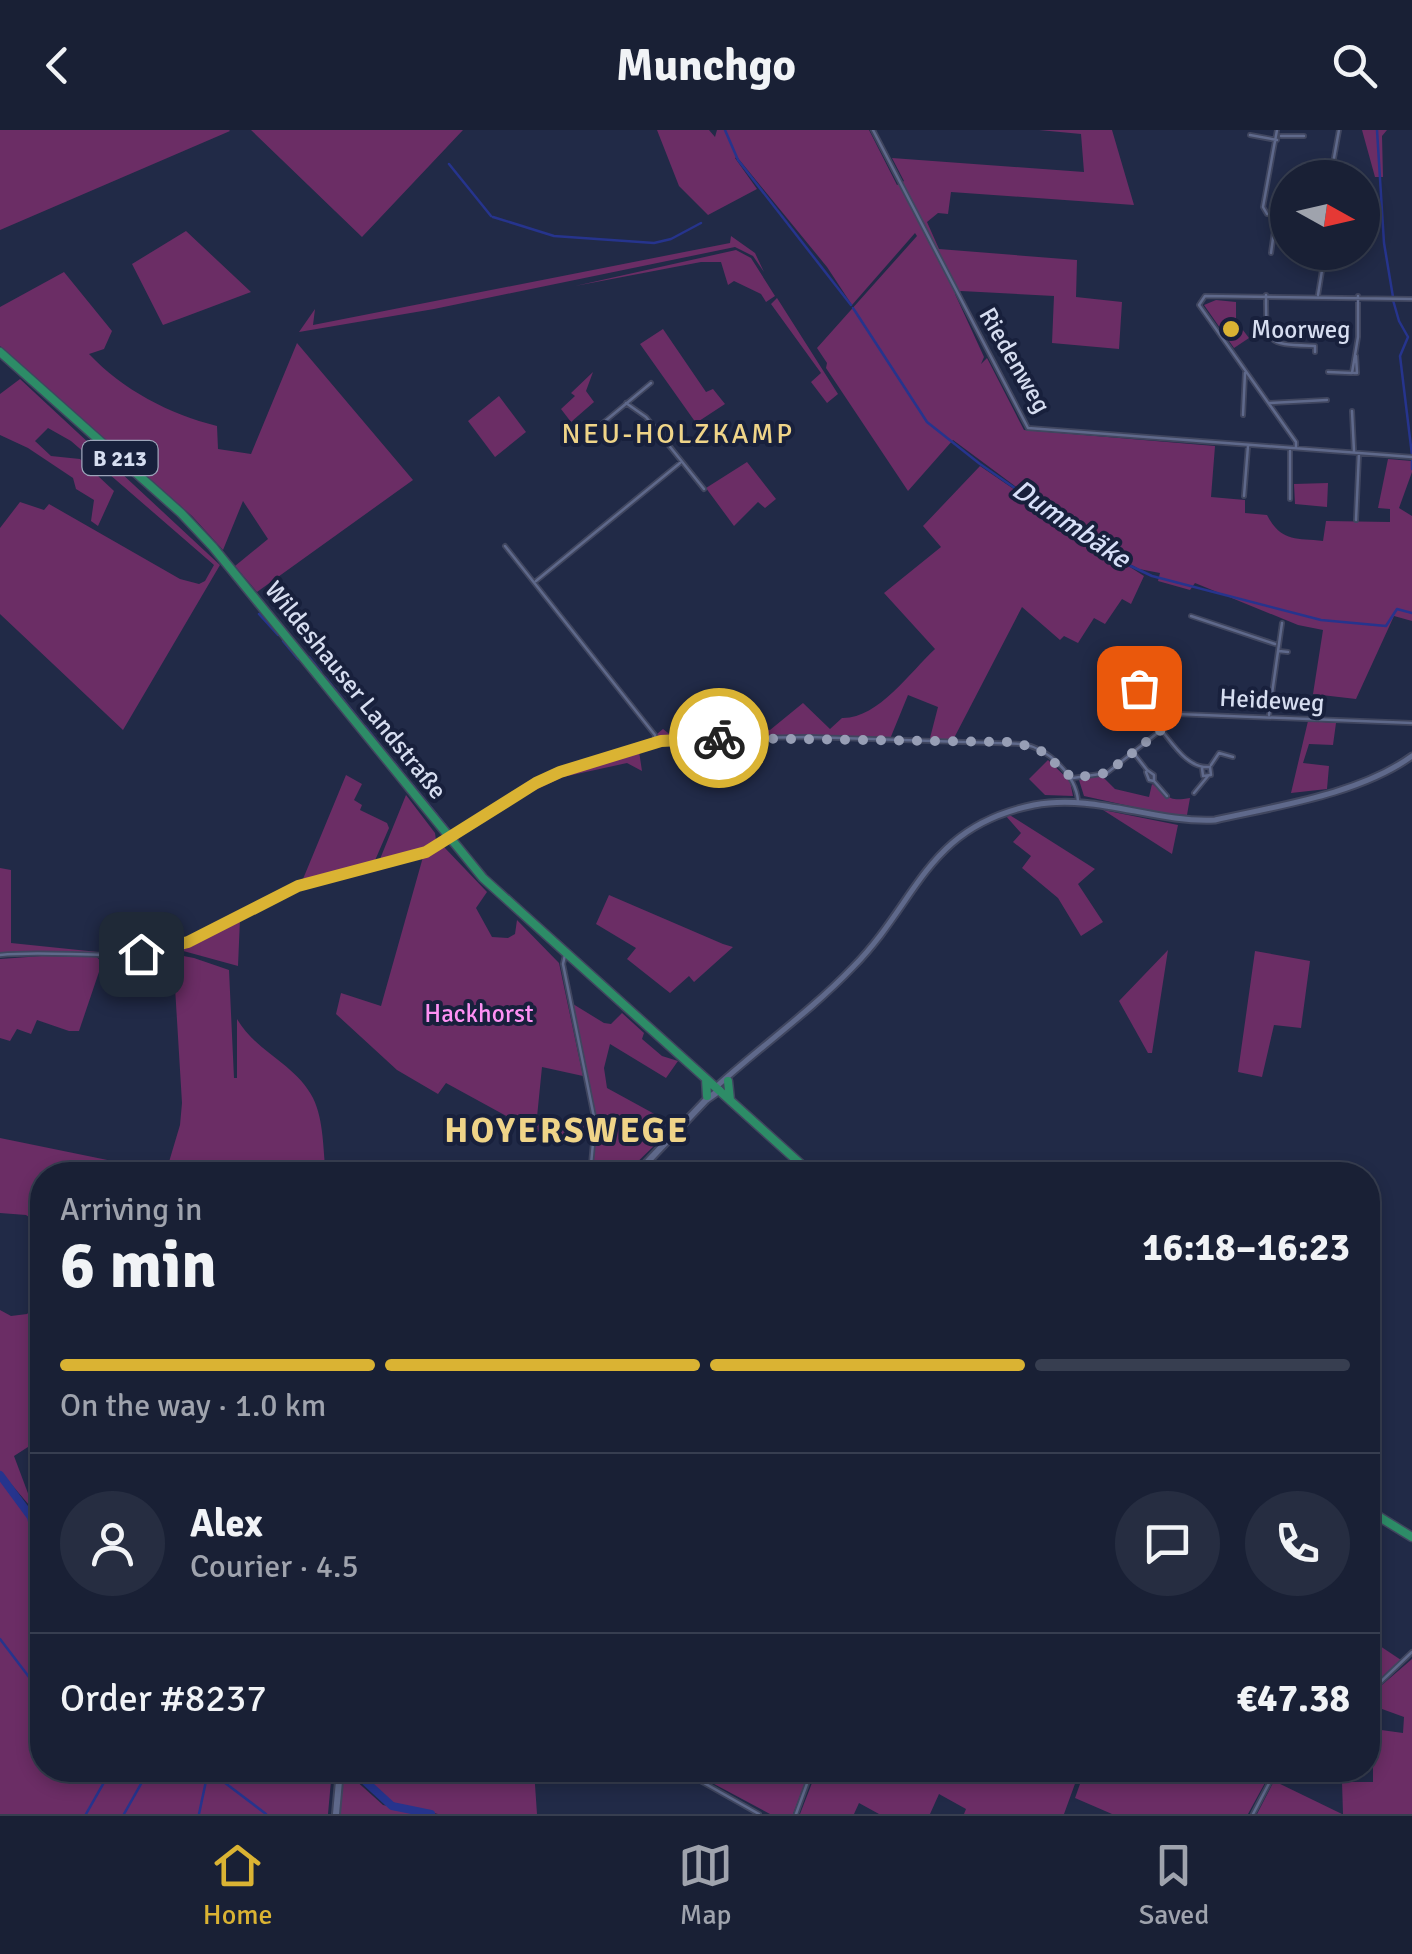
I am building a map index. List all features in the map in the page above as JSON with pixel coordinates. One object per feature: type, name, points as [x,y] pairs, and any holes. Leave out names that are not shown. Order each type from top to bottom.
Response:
[{"type":"main road","name":"Wildeshauser Landstraße","points":[[0,352],[181,512],[214,547],[483,878],[797,1162]]},
{"type":"main road","points":[[706,1079],[707,1098]]},
{"type":"main road","points":[[729,1079],[730,1100]]},
{"type":"main road","points":[[647,1162],[718,1089]]},
{"type":"main road","points":[[1380,1517],[1412,1537]]},
{"type":"main road","points":[[336,1814],[339,1782]]},
{"type":"street","name":"Riedenweg","points":[[872,130],[1028,428],[1412,457]]},
{"type":"street","points":[[1274,160],[1277,130]]},
{"type":"street","points":[[1334,160],[1339,130]]},
{"type":"street","points":[[1250,135],[1304,136]]},
{"type":"street","points":[[1270,177],[1264,207],[1270,214]]},
{"type":"street","points":[[1318,298],[1322,270]]},
{"type":"street","points":[[1266,295],[1266,330],[1271,339],[1286,346],[1315,346],[1315,352]]},
{"type":"street","points":[[1290,500],[1296,442],[1199,305],[1206,296],[1412,299]]},
{"type":"street","points":[[1328,372],[1358,373],[1358,296]]},
{"type":"street","points":[[1243,415],[1246,371]]},
{"type":"street","points":[[598,427],[651,383]]},
{"type":"street","points":[[1268,403],[1327,400]]},
{"type":"street","points":[[626,402],[646,417],[704,489]]},
{"type":"street","points":[[1352,411],[1357,453],[1356,520]]},
{"type":"street","points":[[1244,496],[1248,445]]},
{"type":"street","points":[[535,582],[680,463]]},
{"type":"street","points":[[505,546],[655,734],[654,744]]},
{"type":"street","points":[[1192,616],[1288,652]]},
{"type":"street","points":[[1269,717],[1282,623]]},
{"type":"street","points":[[1072,778],[1107,773],[1175,719],[1177,714],[1139,688]]},
{"type":"street","name":"Heideweg","points":[[1177,714],[1412,723]]},
{"type":"street","points":[[1162,730],[1179,753],[1202,768],[1210,766],[1220,753],[1232,757]]},
{"type":"street","points":[[0,955],[108,955],[172,947],[208,933],[298,886],[406,859],[449,838],[548,778],[678,740],[1014,742],[1040,750],[1072,778],[1078,802]]},
{"type":"street","points":[[1132,751],[1146,775],[1166,796]]},
{"type":"street","points":[[718,1089],[851,970],[876,942],[934,858],[957,838],[1012,811],[1078,802],[1157,818],[1215,820],[1365,781],[1390,772],[1412,756]]},
{"type":"street","points":[[1194,792],[1212,776],[1210,766]]},
{"type":"street","points":[[1202,768],[1203,776],[1208,776]]},
{"type":"street","points":[[566,954],[562,960],[594,1122],[591,1162]]},
{"type":"street","points":[[1380,1683],[1412,1652]]},
{"type":"street","points":[[702,1782],[759,1814]]},
{"type":"street","points":[[796,1814],[808,1782]]},
{"type":"street","points":[[1254,1814],[1270,1782]]},
{"type":"green space","points":[[0,130],[229,130],[230,131],[0,230]]},
{"type":"green space","points":[[251,130],[463,130],[362,237]]},
{"type":"green space","points":[[657,130],[709,130],[715,137],[717,130],[869,130],[897,185],[904,181],[892,158],[1084,172],[1081,134],[1039,130],[1112,130],[1134,205],[951,192],[948,214],[938,213],[927,222],[939,249],[1077,260],[1076,297],[1122,302],[1119,349],[1052,343],[1054,296],[961,291],[955,294],[984,357],[981,364],[987,358],[1024,430],[1215,446],[1211,497],[1245,500],[1245,513],[1267,515],[1283,534],[1297,539],[1323,541],[1326,521],[1390,522],[1390,509],[1378,508],[1388,459],[1412,461],[1399,508],[1412,516],[1412,621],[1394,616],[1356,699],[1313,694],[1323,630],[1298,625],[1195,583],[1190,590],[1158,581],[1160,573],[1139,569],[1089,541],[1144,576],[1131,604],[1122,599],[1105,624],[1094,618],[1078,643],[1064,636],[1060,640],[1022,607],[953,740],[930,738],[938,707],[908,695],[890,739],[771,736],[658,740],[657,734],[663,729],[672,736],[718,729],[770,730],[803,703],[830,729],[842,718],[881,703],[935,649],[884,593],[941,547],[923,526],[980,466],[1084,537],[953,440],[908,491],[826,368],[817,348],[917,236],[915,233],[852,305],[827,267],[737,157],[757,189],[708,215],[679,186]]},
{"type":"green space","points":[[1362,130],[1387,130],[1382,136],[1383,177],[1380,160],[1370,160]]},
{"type":"green space","points":[[186,231],[251,292],[163,325],[132,264]]},
{"type":"green space","points":[[731,236],[755,253],[764,272],[753,256],[735,247],[434,309],[299,332],[315,309],[313,325],[730,243]]},
{"type":"green space","points":[[736,250],[751,258],[775,296],[766,302],[761,294],[734,281],[728,285],[721,262],[701,262],[575,286]]},
{"type":"green space","points":[[64,272],[112,331],[104,349],[89,354],[148,399],[217,426],[218,449],[251,454],[297,343],[413,480],[257,592],[235,566],[268,539],[243,501],[223,550],[192,516],[0,346],[0,307]]},
{"type":"green space","points":[[777,298],[838,394],[827,403],[811,382],[821,373],[771,304]]},
{"type":"green space","name":"Moorweg","points":[[1216,300],[1236,302],[1236,321],[1249,338],[1234,348],[1204,305]]},
{"type":"green space","points":[[663,329],[706,392],[713,389],[725,404],[696,423],[640,344]]},
{"type":"green space","points":[[593,372],[586,391],[594,402],[571,422],[561,409]]},
{"type":"green space","points":[[20,379],[220,565],[123,730],[0,614],[0,528],[20,502],[44,510],[49,504],[180,579],[199,584],[214,565],[71,441],[48,428],[35,441],[51,456],[80,459],[114,491],[98,526],[91,521],[94,500],[76,489],[73,478],[28,448],[0,435],[0,394]]},
{"type":"green space","points":[[499,396],[526,432],[495,457],[468,421]]},
{"type":"green space","points":[[747,462],[776,499],[765,508],[758,502],[734,526],[706,488]]},
{"type":"green space","points":[[1328,483],[1327,507],[1295,504],[1294,484]]},
{"type":"green space","points":[[1308,721],[1336,723],[1333,745],[1309,744],[1303,763],[1329,766],[1327,789],[1291,793]]},
{"type":"green space","points":[[639,751],[642,771],[627,763],[563,777],[527,794],[565,773]]},
{"type":"green space","points":[[1048,760],[1070,781],[1073,796],[1045,795],[1029,779]]},
{"type":"green space","points":[[346,775],[362,784],[354,800],[362,805],[360,810],[387,823],[389,828],[373,865],[303,879]]},
{"type":"green space","points":[[1102,776],[1115,789],[1149,797],[1152,784],[1172,798],[1190,798],[1187,815],[1084,796],[1079,780]]},
{"type":"green space","points":[[406,795],[435,833],[436,840],[416,852],[378,864]]},
{"type":"green space","points":[[1103,810],[1178,825],[1172,854]]},
{"type":"green space","points":[[1005,815],[1095,869],[1078,884],[1103,922],[1081,936],[1058,898],[1022,868],[1031,856],[1013,842],[1021,833]]},
{"type":"green space","name":"Hackhorst","points":[[444,847],[487,892],[476,908],[492,937],[508,938],[515,934],[517,920],[559,963],[583,1076],[542,1067],[537,1117],[593,1123],[590,1140],[534,1131],[446,1083],[438,1094],[397,1070],[336,1014],[341,993],[381,1006],[423,857]]},
{"type":"green space","points":[[0,868],[11,870],[11,943],[98,952],[0,952]]},
{"type":"green space","points":[[609,895],[733,947],[694,982],[689,976],[670,993],[627,959],[636,948],[596,924]]},
{"type":"green space","points":[[240,919],[238,966],[176,949]]},
{"type":"green space","points":[[1168,950],[1152,1053],[1148,1053],[1119,1001]]},
{"type":"green space","points":[[1255,951],[1310,961],[1301,1028],[1274,1025],[1262,1077],[1238,1072]]},
{"type":"green space","points":[[173,954],[229,970],[234,1078],[237,1019],[254,1040],[306,1086],[317,1107],[325,1162],[169,1162],[182,1103]]},
{"type":"green space","points":[[97,957],[102,963],[79,1031],[37,1020],[31,1034],[17,1029],[10,1041],[0,1038],[0,959]]},
{"type":"green space","points":[[573,1004],[604,1023],[611,1024],[622,1013],[644,1033],[642,1039],[662,1056],[678,1061],[666,1078],[610,1044],[604,1068],[607,1088],[660,1117],[659,1141],[637,1162],[593,1162],[597,1122]]},
{"type":"green space","points":[[0,1138],[117,1162],[30,1162],[30,1218],[0,1213]]},
{"type":"green space","points":[[0,1310],[11,1316],[30,1311],[30,1446],[14,1456],[30,1506],[0,1471]]},
{"type":"green space","points":[[0,1479],[30,1523],[30,1782],[331,1782],[328,1814],[0,1814]]},
{"type":"green space","points":[[1380,1646],[1401,1660],[1380,1678]]},
{"type":"green space","points":[[1412,1659],[1412,1814],[1343,1814],[1342,1782],[1380,1782],[1380,1730],[1403,1733],[1404,1717],[1380,1711],[1380,1687]]},
{"type":"green space","points":[[343,1782],[357,1782],[383,1805],[424,1814],[339,1814]]},
{"type":"green space","points":[[367,1782],[535,1782],[537,1814],[438,1814],[387,1801]]},
{"type":"green space","points":[[710,1782],[805,1782],[793,1814],[770,1814]]},
{"type":"green space","points":[[812,1782],[1076,1782],[1064,1814],[964,1814],[966,1809],[939,1794],[930,1814],[879,1814],[859,1803],[854,1814],[800,1814]]},
{"type":"green space","points":[[1081,1782],[1265,1782],[1248,1814],[1112,1814],[1075,1798]]},
{"type":"green space","points":[[1276,1782],[1342,1814],[1257,1814]]},
{"type":"waterway","name":"Dummbäke","points":[[725,130],[738,160],[851,305]]},
{"type":"waterway","points":[[1377,130],[1384,243],[1393,297]]},
{"type":"waterway","points":[[449,164],[491,216]]},
{"type":"waterway","points":[[493,217],[554,236],[654,243],[701,223]]},
{"type":"waterway","points":[[1393,300],[1408,337],[1400,356],[1412,455]]},
{"type":"waterway","name":"Dummbäke","points":[[853,308],[927,422],[980,464],[1120,561],[1152,576],[1321,620],[1386,626],[1397,609],[1412,613]]},
{"type":"waterway","points":[[1412,459],[1412,469]]},
{"type":"waterway","points":[[259,614],[278,635]]},
{"type":"waterway","points":[[283,641],[298,659]]},
{"type":"waterway","points":[[309,657],[321,672]]},
{"type":"waterway","points":[[325,677],[362,723]]},
{"type":"waterway","points":[[365,726],[391,759]]},
{"type":"waterway","points":[[394,762],[408,780]]},
{"type":"waterway","points":[[411,783],[451,832]]},
{"type":"waterway","points":[[0,1475],[30,1516]]},
{"type":"waterway","points":[[0,1639],[30,1678]]},
{"type":"waterway","points":[[86,1814],[104,1782]]},
{"type":"waterway","points":[[124,1814],[142,1782]]},
{"type":"waterway","points":[[199,1814],[206,1782]]},
{"type":"waterway","points":[[224,1782],[266,1814]]},
{"type":"waterway","points":[[366,1782],[392,1806],[431,1814]]},
{"type":"way so far","points":[[719,738],[1014,742],[1040,750],[1072,778],[1107,773],[1175,719],[1177,714],[1168,706],[1139,688]]},
{"type":"place","name":"Moorweg","points":[[1231,329]]},
{"type":"district","name":"NEU-HOLZKAMP","points":[[678,434]]},
{"type":"district","name":"HOYERSWEGE","points":[[567,1130]]},
{"type":"route","points":[[141,954],[188,942],[298,886],[426,852],[560,772],[661,741],[719,738]]}]
